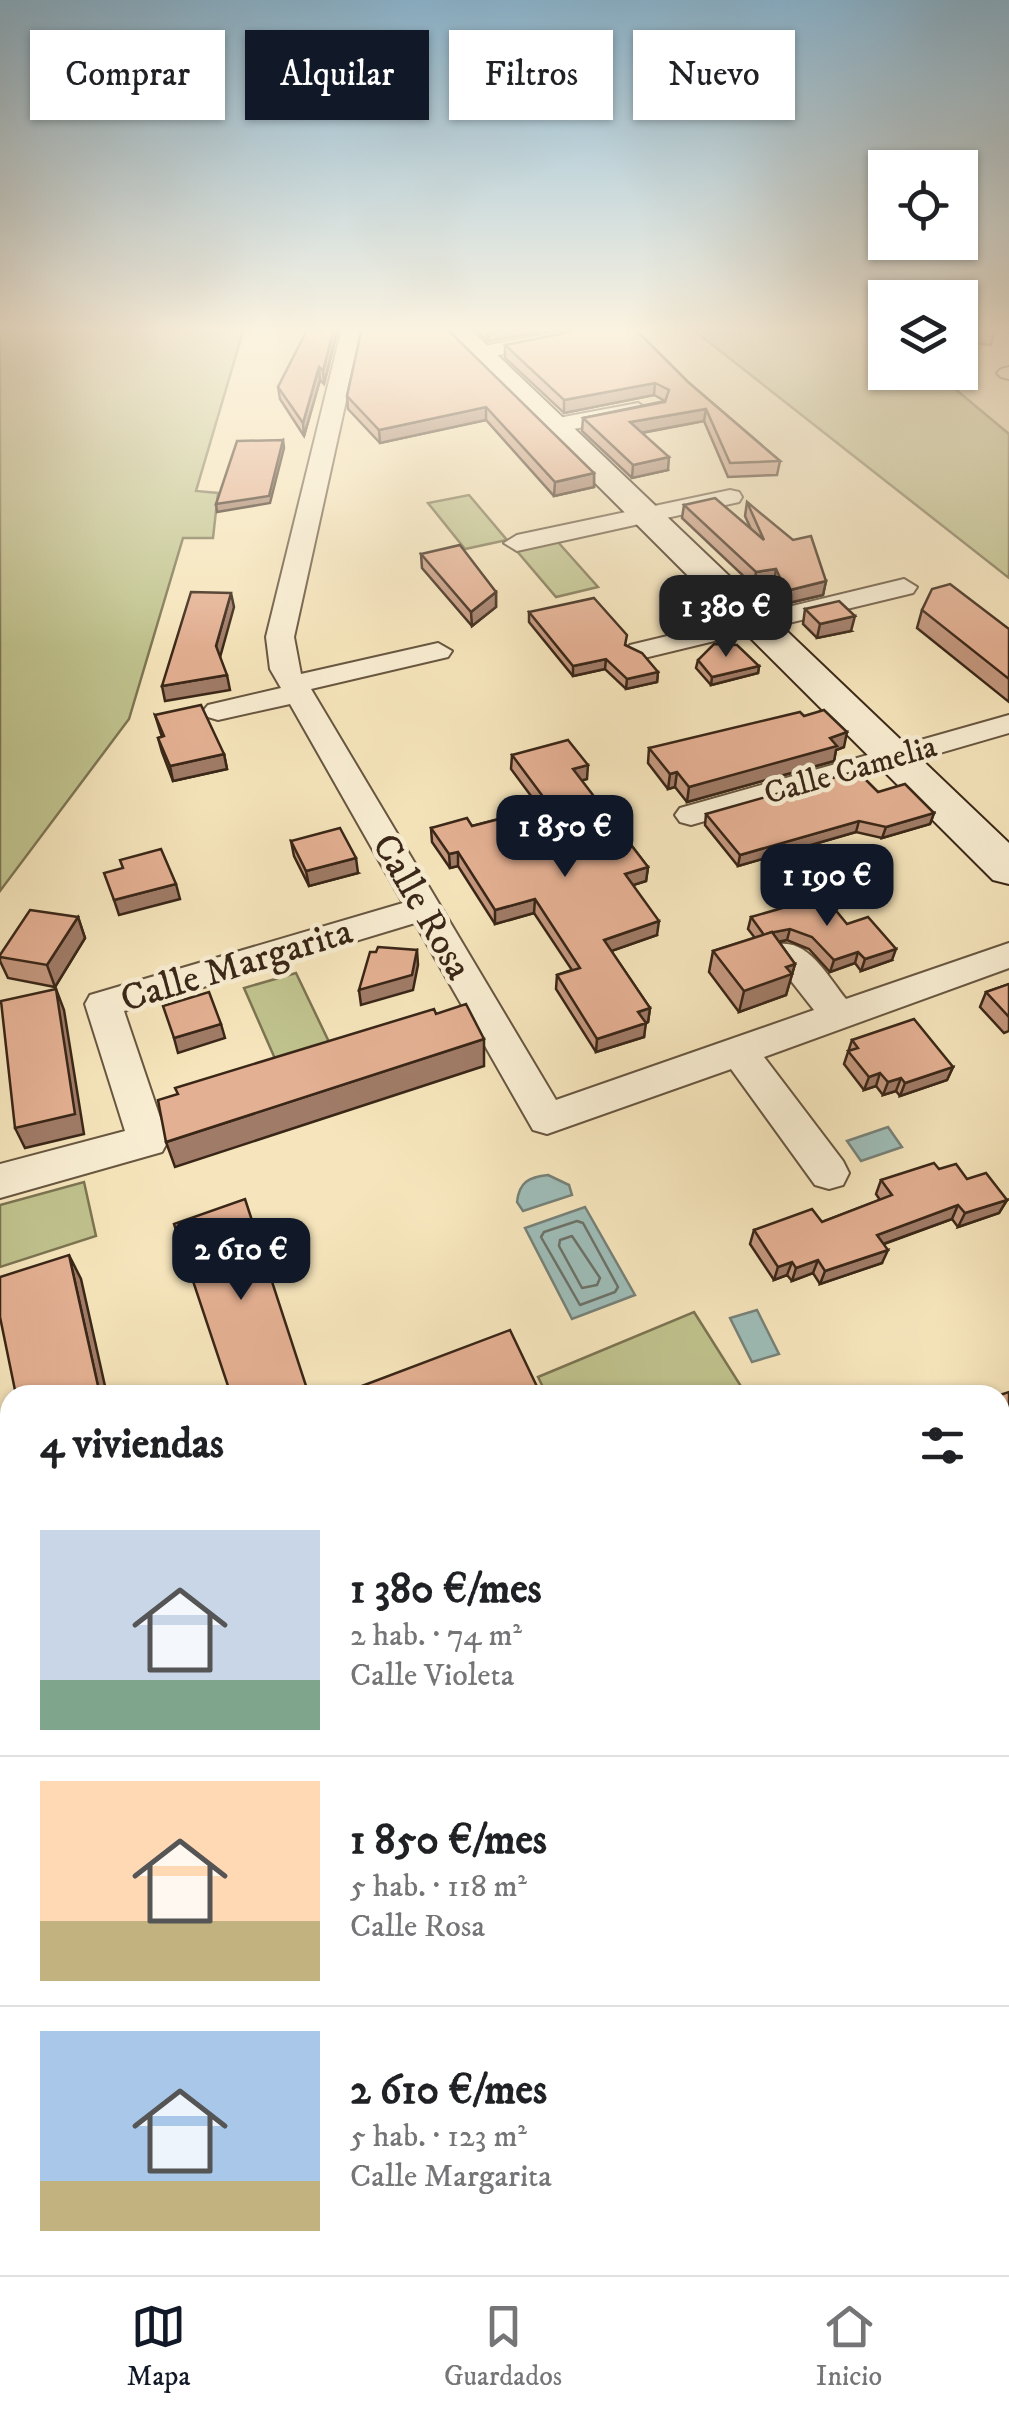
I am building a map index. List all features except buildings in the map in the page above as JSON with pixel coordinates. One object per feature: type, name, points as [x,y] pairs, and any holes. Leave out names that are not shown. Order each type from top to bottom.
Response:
[{"type":"street","name":"Calle Rosa","points":[[327,434],[280,637],[284,668],[547,1119],[740,1053]]},
{"type":"street","points":[[562,434],[1009,869]]},
{"type":"street","points":[[516,543],[730,498]]},
{"type":"street","points":[[640,651],[904,587]]},
{"type":"street","points":[[218,711],[438,651]]},
{"type":"street","name":"Calle Camelia","points":[[690,815],[1009,724]]},
{"type":"street","name":"Calle Margarita","points":[[0,1181],[148,1142],[103,1004],[425,908]]},
{"type":"street","points":[[788,954],[841,1018]]},
{"type":"street","points":[[829,1173],[740,1053],[1009,955]]},
{"type":"green space","points":[[0,434],[213,434],[196,491],[218,493],[213,538],[183,538],[129,719],[0,891]]},
{"type":"green space","points":[[826,434],[1009,434],[1009,578]]},
{"type":"green space","points":[[469,495],[507,540],[465,549],[428,503]]},
{"type":"green space","points":[[557,541],[598,587],[556,597],[516,550]]},
{"type":"green space","points":[[296,973],[330,1044],[276,1061],[244,988]]},
{"type":"green space","points":[[84,1182],[96,1236],[0,1267],[0,1205]]},
{"type":"green space","points":[[694,1312],[740,1385],[542,1385],[538,1377]]},
{"type":"water","points":[[888,1127],[902,1147],[861,1161],[847,1141]]},
{"type":"water","points":[[548,1175],[569,1185],[572,1195],[523,1211],[517,1202],[523,1185]]},
{"type":"water","points":[[585,1207],[635,1295],[572,1319],[525,1228]]},
{"type":"water","points":[[757,1310],[779,1354],[752,1362],[730,1318]]}]
